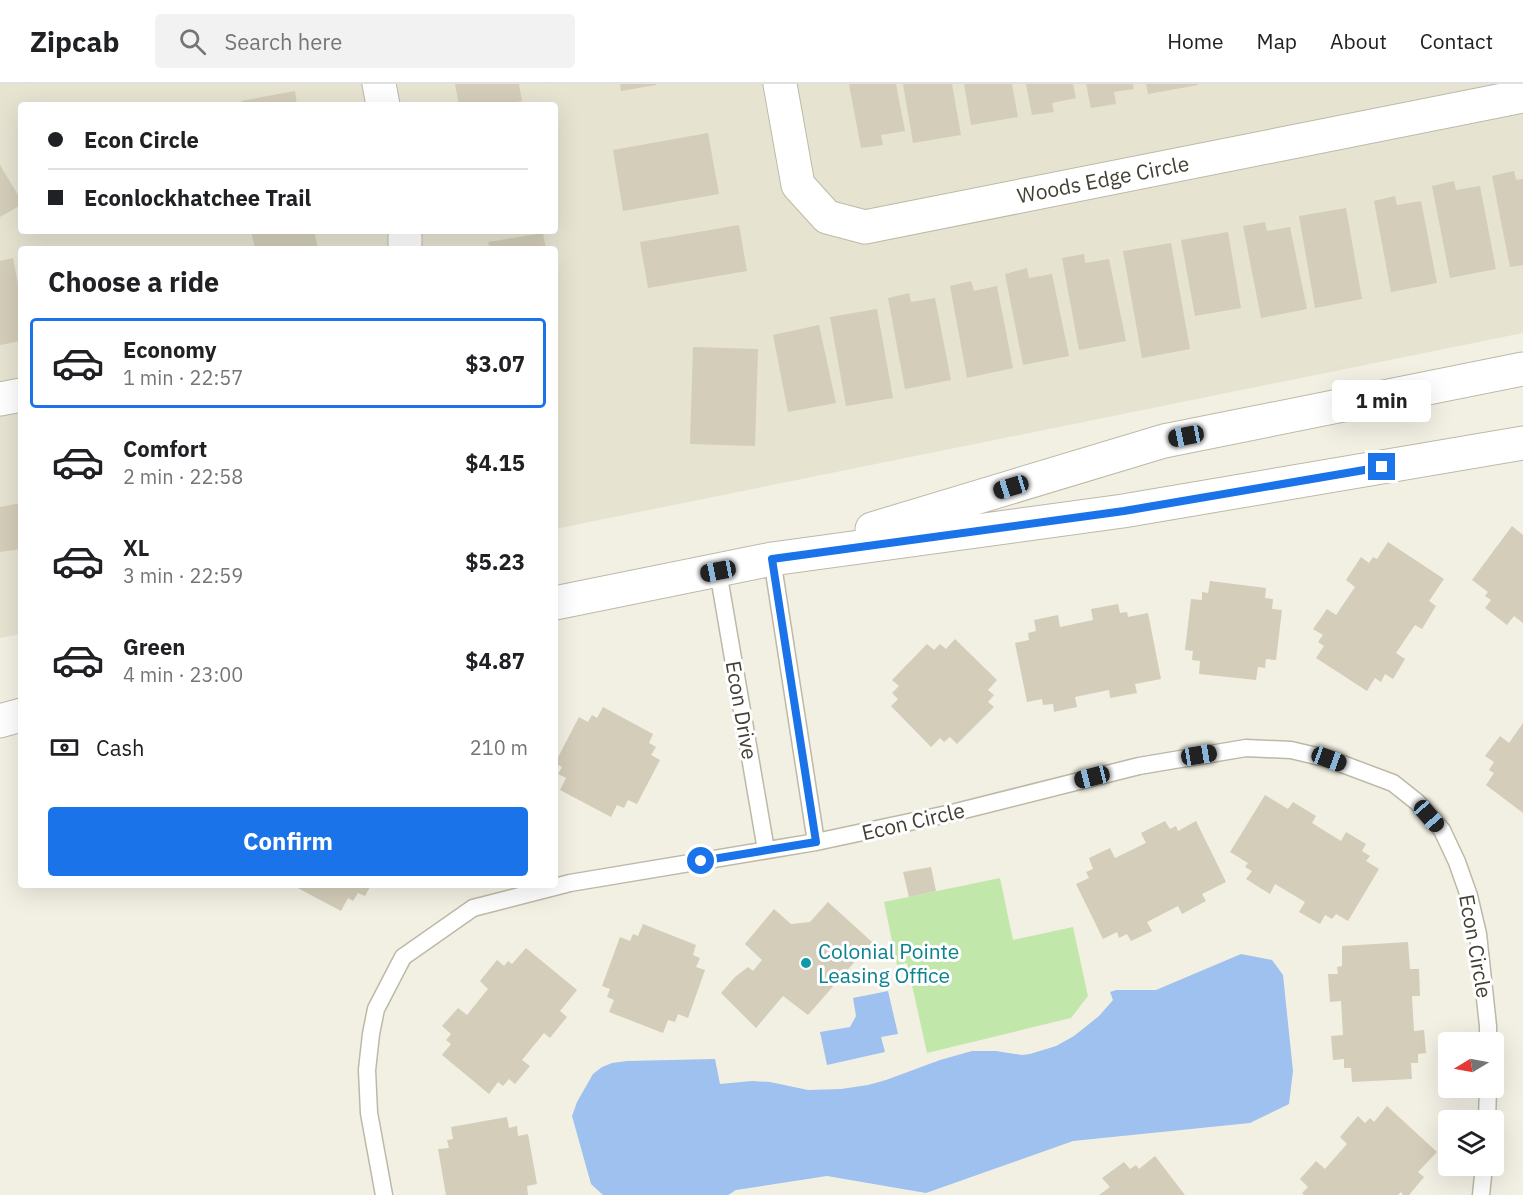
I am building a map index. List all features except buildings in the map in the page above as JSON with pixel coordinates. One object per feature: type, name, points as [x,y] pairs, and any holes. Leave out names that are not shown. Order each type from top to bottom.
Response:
[{"type":"street","points":[[379,84],[382,102]]},
{"type":"street","name":"Woods Edge Circle","points":[[780,84],[798,185],[828,217],[865,227],[1523,96]]},
{"type":"street","points":[[558,602],[772,559],[1164,441],[1523,369]]},
{"type":"street","points":[[0,399],[18,396]]},
{"type":"street","points":[[772,559],[1124,511],[1523,443]]},
{"type":"street","points":[[0,721],[18,717]]},
{"type":"lane","points":[[772,559],[816,842]]},
{"type":"lane","name":"Econ Drive","points":[[718,571],[766,850]]},
{"type":"lane","name":"Econ Circle","points":[[558,886],[816,842],[952,813],[1138,766],[1246,748],[1291,750],[1329,759],[1393,783],[1417,802],[1442,830],[1457,862],[1476,924],[1488,1032]]},
{"type":"lane","name":"Econ Circle","points":[[384,1195],[369,1113],[367,1070],[370,1034],[376,1009],[403,957],[473,908],[551,888]]},
{"type":"lane","points":[[1481,1195],[1483,1176]]},
{"type":"shaded area","points":[[0,84],[1523,84],[1523,333],[558,528],[558,246],[18,246],[18,635],[0,638]]},
{"type":"green space","points":[[1000,878],[1013,940],[1073,927],[1088,996],[1071,1018],[927,1053],[907,963],[897,965],[884,902]]},
{"type":"water","points":[[1241,954],[1272,960],[1283,975],[1293,1071],[1289,1104],[1250,1123],[1073,1141],[926,1193],[827,1176],[736,1190],[728,1195],[603,1195],[591,1184],[572,1116],[593,1074],[612,1063],[715,1059],[720,1084],[770,1082],[808,1090],[868,1085],[972,1051],[996,1051],[1022,1055],[1056,1046],[1074,1036],[1099,1016],[1113,1000],[1110,992],[1156,990]]},
{"type":"water","points":[[888,991],[898,1034],[881,1037],[885,1052],[827,1065],[820,1032],[850,1027],[856,1016],[853,998]]},
{"type":"place","name":"Colonial Pointe Leasing Office","points":[[806,963]]},
{"type":"route","points":[[701,861],[816,842],[772,559],[1124,511],[1382,467]]}]
